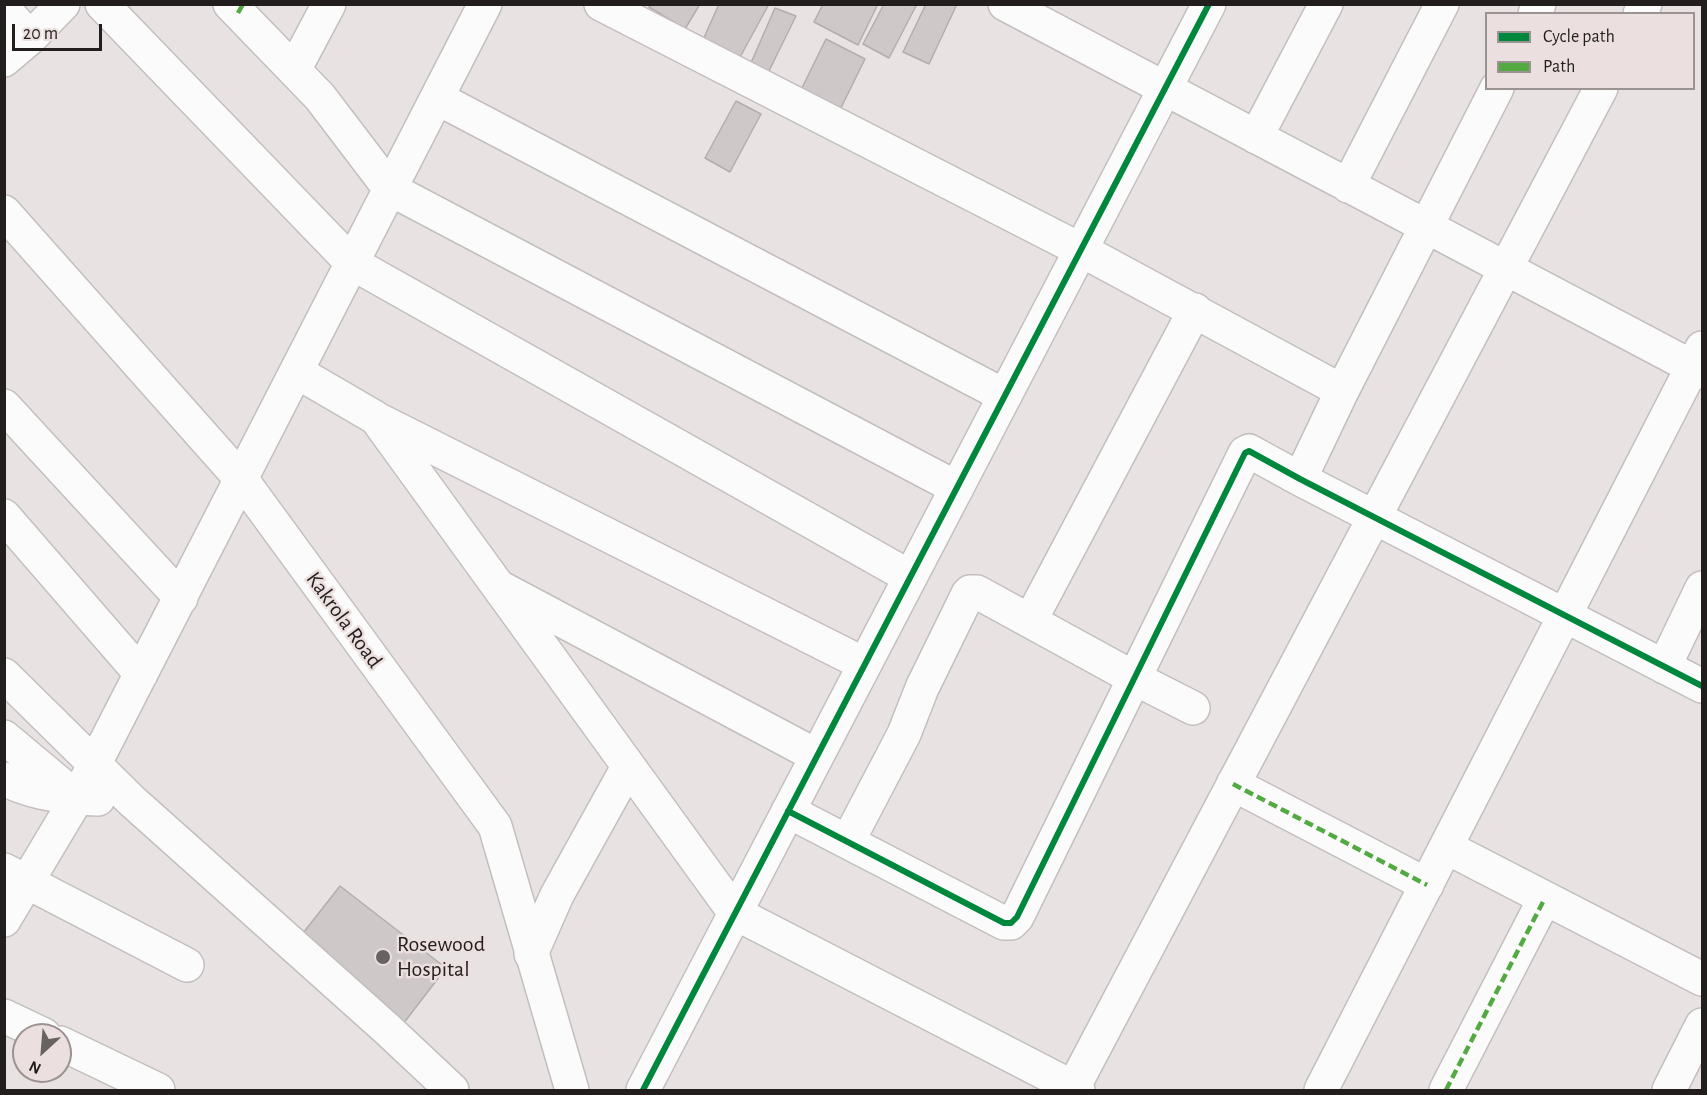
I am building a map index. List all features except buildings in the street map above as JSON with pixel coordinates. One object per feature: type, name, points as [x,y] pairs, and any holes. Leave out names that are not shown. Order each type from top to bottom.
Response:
[{"type":"street","points":[[4,60],[30,38],[63,4]]},
{"type":"street","points":[[102,4],[352,263],[910,577]]},
{"type":"street","points":[[294,70],[329,4]]},
{"type":"street","points":[[4,920],[16,875],[77,798],[485,4]]},
{"type":"street","points":[[601,4],[1081,250],[1342,391]]},
{"type":"street","points":[[1005,4],[1060,17],[1165,89],[1505,269],[1699,363],[1565,615],[1321,1090]]},
{"type":"street","points":[[643,1090],[1209,4]]},
{"type":"street","points":[[1256,137],[1326,4]]},
{"type":"street","points":[[1348,186],[1442,4]]},
{"type":"street","points":[[237,7],[320,97],[390,189],[957,488]]},
{"type":"street","points":[[4,9],[30,38]]},
{"type":"street","points":[[1300,479],[1342,391],[1496,90]]},
{"type":"street","points":[[376,418],[735,913],[1075,1089],[1599,90]]},
{"type":"street","points":[[437,98],[1005,396]]},
{"type":"street","name":"Kakrola Road","points":[[4,212],[242,480],[492,822],[572,1090]]},
{"type":"street","points":[[1030,621],[1195,310]]},
{"type":"street","points":[[297,372],[376,418],[864,664]]},
{"type":"street","points":[[4,406],[181,598]]},
{"type":"street","points":[[788,811],[1004,923],[1011,923],[1017,917],[1246,451],[1702,686]]},
{"type":"street","points":[[4,516],[141,674]]},
{"type":"street","points":[[496,585],[817,756]]},
{"type":"street","points":[[1664,667],[1702,588]]},
{"type":"street","points":[[848,841],[904,734],[922,688],[970,592],[977,592],[1193,708]]},
{"type":"street","points":[[4,675],[132,801],[452,1090]]},
{"type":"street","points":[[4,737],[77,798]]},
{"type":"street","points":[[531,954],[557,895],[628,767]]},
{"type":"street","points":[[4,779],[21,788],[34,791],[77,798],[132,801]]},
{"type":"street","points":[[1233,784],[1427,885]]},
{"type":"street","points":[[1446,847],[1702,979]]},
{"type":"street","points":[[16,875],[187,965]]},
{"type":"street","points":[[1446,1090],[1545,898]]},
{"type":"street","points":[[4,1016],[19,1023]]},
{"type":"street","points":[[1669,1090],[1702,1025]]},
{"type":"street","points":[[72,1049],[158,1090]]},
{"type":"marked path","points":[[238,13],[243,4]]},
{"type":"marked path","points":[[1233,784],[1427,885]]},
{"type":"marked path","points":[[1446,1090],[1545,898]]},
{"type":"cycle path","points":[[643,1090],[1209,4]]},
{"type":"cycle path","points":[[788,811],[1004,923],[1011,923],[1017,917],[1245,453],[1249,451],[1702,686]]},
{"type":"place","name":"Rosewood Hospital","points":[[383,957]]}]
